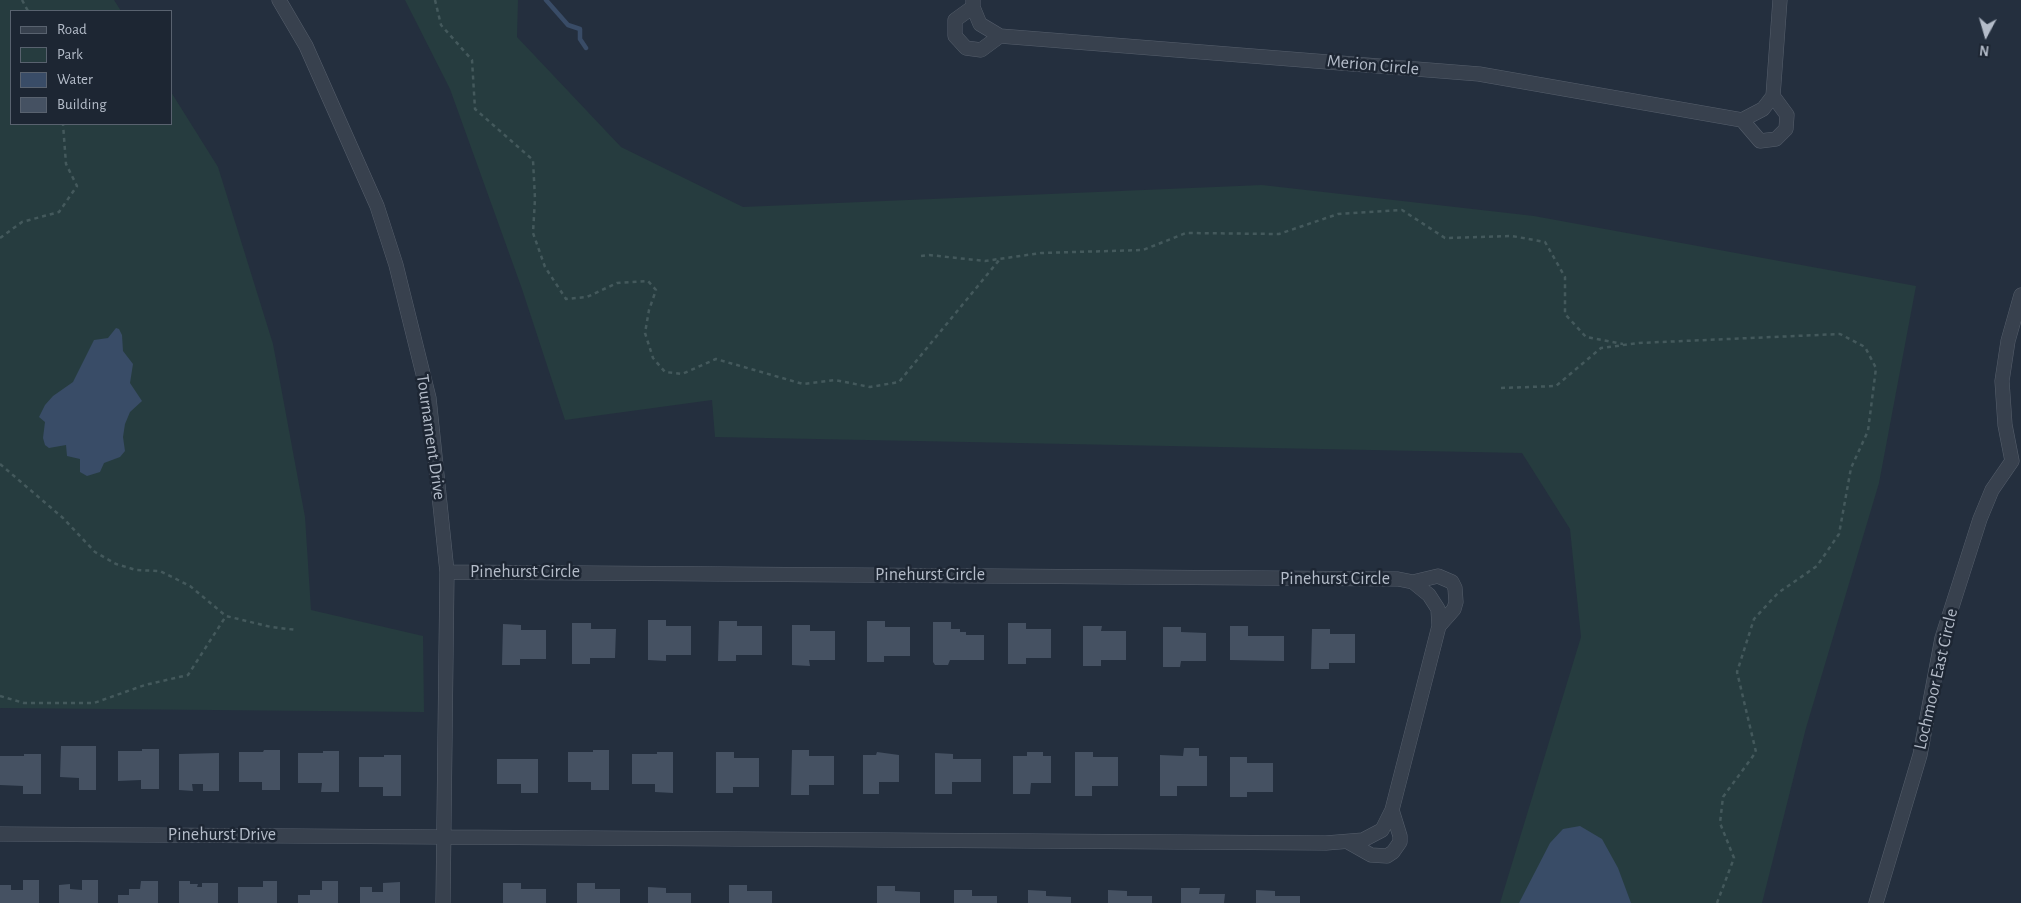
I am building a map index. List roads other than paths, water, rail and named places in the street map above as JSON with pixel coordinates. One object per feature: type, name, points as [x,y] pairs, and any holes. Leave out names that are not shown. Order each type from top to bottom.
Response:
[{"type":"street","name":"Tournament Drive","points":[[279,0],[306,46],[350,141],[377,206],[396,265],[429,398],[447,572],[443,903]]},
{"type":"street","points":[[1773,96],[1787,115],[1786,129],[1776,139],[1760,141],[1742,120],[1763,109],[1773,96],[1780,0]]},
{"type":"street","name":"Merion Circle","points":[[1000,36],[981,50],[966,48],[955,36],[955,20],[973,3],[980,24],[1000,36],[1479,74],[1742,120]]},
{"type":"street","points":[[2017,461],[2005,425],[2002,381],[2008,341],[2021,295]]},
{"type":"street","name":"Lochmoor East Circle","points":[[1876,903],[1920,755],[1942,638],[1980,520],[1992,490],[2017,461]]},
{"type":"street","name":"Pinehurst Circle","points":[[447,572],[1388,579],[1413,582],[1438,576],[1452,582],[1456,588],[1454,609],[1439,626]]},
{"type":"street","name":"Pinehurst Circle","points":[[443,836],[1348,842],[1363,840],[1376,834],[1386,823],[1392,810],[1439,626],[1438,609],[1433,600],[1413,582]]},
{"type":"street","name":"Pinehurst Circle","points":[[1348,842],[1371,855],[1387,856],[1393,852],[1400,842],[1392,810]]},
{"type":"street","name":"Pinehurst Drive","points":[[0,834],[443,836]]},
{"type":"water","points":[[116,328],[119,329],[122,335],[123,351],[133,364],[130,383],[142,401],[130,412],[125,424],[123,437],[125,451],[120,457],[104,463],[100,472],[87,476],[80,472],[80,459],[67,456],[66,445],[49,448],[45,445],[43,438],[45,422],[39,417],[45,405],[53,396],[73,382],[94,340],[108,338]]},
{"type":"water","points":[[1580,826],[1602,839],[1618,868],[1631,903],[1519,903],[1550,843],[1563,829]]},
{"type":"waterway","points":[[546,0],[568,25],[580,29],[580,39],[586,48]]}]
